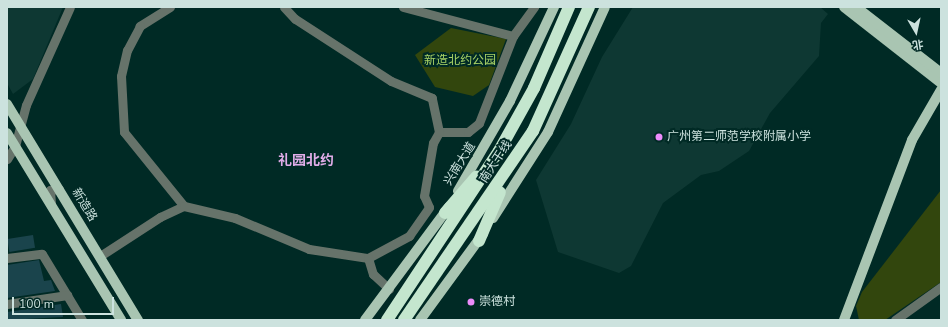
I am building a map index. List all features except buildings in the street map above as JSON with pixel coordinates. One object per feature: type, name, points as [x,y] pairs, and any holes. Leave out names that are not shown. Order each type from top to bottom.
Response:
[{"type":"highway","name":"南大干线","points":[[387,320],[499,151],[534,88],[569,7]]},
{"type":"highway","name":"南大干线","points":[[404,320],[511,166],[548,100],[589,7]]},
{"type":"highway","points":[[445,213],[499,151]]},
{"type":"highway","points":[[479,240],[511,166]]},
{"type":"main road","name":"兴南大道","points":[[365,320],[445,213],[510,101],[554,7]]},
{"type":"main road","points":[[420,320],[479,240],[548,132],[605,7]]},
{"type":"main road","points":[[844,7],[941,83]]},
{"type":"main road","points":[[856,7],[941,73]]},
{"type":"main road","points":[[844,320],[912,140],[941,90]]},
{"type":"main road","name":"新造路","points":[[7,104],[138,320]]},
{"type":"main road","points":[[7,133],[121,320]]},
{"type":"street","points":[[7,160],[15,146],[20,126],[70,7]]},
{"type":"street","points":[[170,7],[140,26],[127,50],[120,76],[124,132],[184,206],[235,218],[309,249],[368,258],[409,236],[429,207],[424,196],[432,143],[439,132],[432,98],[391,81],[365,66],[295,19],[284,7]]},
{"type":"street","points":[[403,7],[513,36]]},
{"type":"street","points":[[439,132],[468,132],[479,123],[513,36],[534,7]]},
{"type":"street","points":[[51,205],[50,190],[59,189]]},
{"type":"street","points":[[100,256],[160,217],[184,206]]},
{"type":"street","points":[[7,258],[42,254],[82,320]]},
{"type":"street","points":[[368,258],[374,274],[389,289]]},
{"type":"street","points":[[896,320],[941,287]]},
{"type":"street","points":[[7,304],[67,295]]},
{"type":"shaded area","points":[[7,7],[63,7],[33,79],[13,94],[7,83]]},
{"type":"shaded area","name":"广州第二师范学校附属小学","points":[[633,7],[820,7],[828,14],[821,23],[819,56],[770,113],[749,151],[719,171],[701,175],[663,203],[631,266],[619,273],[558,252],[536,180],[571,124],[602,57]]},
{"type":"green space","name":"新造北约公园","points":[[451,28],[506,39],[489,85],[473,96],[435,87],[415,55]]},
{"type":"green space","points":[[941,190],[941,282],[885,320],[859,320],[856,306],[862,292]]},
{"type":"place","name":"广州第二师范学校附属小学","points":[[659,137]]},
{"type":"place","name":"崇德村","points":[[471,302]]},
{"type":"district","name":"礼园北约","points":[[306,161]]}]
